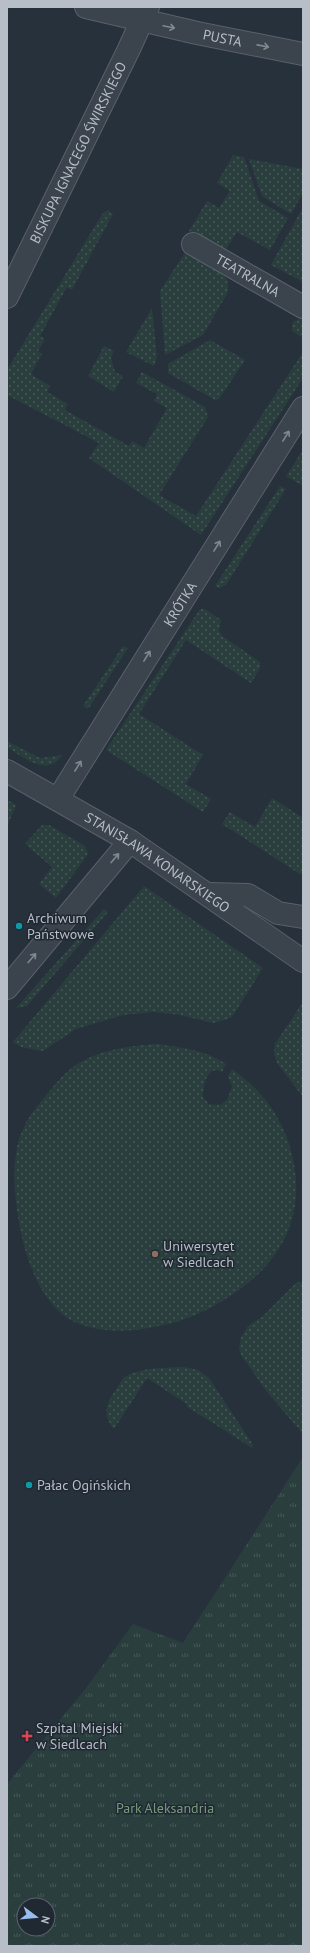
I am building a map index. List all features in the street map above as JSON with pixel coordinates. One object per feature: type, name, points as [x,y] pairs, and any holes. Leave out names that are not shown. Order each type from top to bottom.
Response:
[{"type":"street","name":"PUSTA","points":[[86,7],[122,14],[145,14],[303,54]]},
{"type":"street","name":"BISKUPA IGNACEGO ŚWIRSKIEGO","points":[[7,297],[145,14]]},
{"type":"street","name":"TEATRALNA","points":[[193,244],[303,307]]},
{"type":"street","name":"KRÓTKA","points":[[58,800],[303,408]]},
{"type":"street","name":"STANISŁAWA KONARSKIEGO","points":[[7,771],[130,841],[303,960]]},
{"type":"street","points":[[7,988],[130,841]]},
{"type":"street","points":[[208,894],[248,895],[278,913],[303,917]]},
{"type":"green space","points":[[233,155],[244,157],[259,201],[288,218],[270,250],[237,232],[225,251],[189,231],[207,201],[219,208],[230,191],[217,183]]},
{"type":"green space","points":[[249,159],[303,169],[303,193],[291,214],[262,196]]},
{"type":"green space","points":[[303,207],[303,282],[271,265]]},
{"type":"green space","points":[[108,210],[113,214],[72,290],[67,287],[40,336],[45,339],[38,351],[42,354],[31,374],[50,386],[47,392],[68,404],[65,410],[129,446],[132,441],[144,448],[167,408],[154,401],[157,394],[136,383],[142,372],[205,407],[208,417],[159,495],[196,516],[303,352],[303,378],[201,535],[89,458],[99,443],[7,395],[7,370],[103,213]]},
{"type":"green space","points":[[186,251],[220,270],[228,281],[228,292],[203,335],[165,355],[160,291]]},
{"type":"green space","points":[[152,308],[157,357],[154,366],[126,352]]},
{"type":"green space","points":[[303,319],[303,338],[292,331],[292,324],[294,321]]},
{"type":"green space","points":[[210,340],[245,360],[219,399],[215,400],[168,373],[168,364]]},
{"type":"green space","points":[[104,346],[114,351],[111,358],[115,372],[123,376],[114,392],[88,376]]},
{"type":"green space","points":[[303,450],[303,486],[286,476]]},
{"type":"green space","points":[[280,486],[286,489],[226,585],[220,588],[215,586]]},
{"type":"green space","points":[[200,609],[205,609],[221,620],[219,631],[222,636],[260,662],[260,668],[251,683],[186,640],[139,714],[203,755],[186,784],[211,799],[203,812],[106,750]]},
{"type":"green space","points":[[123,646],[128,648],[88,709],[83,706]]},
{"type":"green space","points":[[7,741],[40,758],[62,755],[57,762],[50,765],[35,763],[20,756],[7,747]]},
{"type":"green space","points":[[272,798],[303,818],[303,876],[222,824],[230,812],[255,827]]},
{"type":"green space","points":[[7,800],[16,805],[7,827]]},
{"type":"green space","points":[[42,825],[49,825],[85,846],[88,854],[56,898],[39,884],[52,867],[25,844]]},
{"type":"green space","points":[[144,886],[263,968],[232,1017],[213,1023],[180,1015],[154,1012],[123,1015],[76,1029],[43,1051],[21,1047],[13,1042]]},
{"type":"green space","points":[[104,909],[108,912],[27,1006],[16,1008]]},
{"type":"green space","points":[[303,1002],[303,1097],[277,1063],[274,1053],[275,1044]]},
{"type":"green space","points":[[156,1044],[201,1052],[226,1064],[222,1072],[217,1070],[213,1071],[209,1073],[207,1077],[203,1097],[209,1104],[220,1105],[227,1100],[232,1087],[228,1076],[232,1069],[250,1083],[265,1099],[283,1127],[294,1162],[296,1185],[295,1206],[290,1226],[281,1246],[268,1263],[252,1279],[224,1300],[205,1311],[186,1319],[165,1325],[125,1331],[96,1329],[67,1318],[51,1303],[44,1294],[29,1262],[22,1238],[16,1206],[15,1172],[19,1140],[26,1122],[35,1109],[62,1077],[76,1065],[98,1054],[109,1051],[132,1046]]},
{"type":"green space","points":[[303,1281],[303,1434],[267,1392],[241,1355],[239,1348],[241,1337],[248,1326],[262,1317],[296,1283]]},
{"type":"green space","points":[[184,1367],[198,1370],[209,1378],[253,1445],[252,1448],[186,1406],[187,1404],[147,1378],[114,1429],[108,1418],[108,1403],[125,1377],[147,1369]]},
{"type":"green space","name":"Park Aleksandria","points":[[303,1457],[303,1946],[7,1946],[7,1784],[86,1688],[133,1624],[183,1643]]},
{"type":"place","name":"Archiwum Państwowe","points":[[19,926]]},
{"type":"place","name":"Uniwersytet w Siedlcach","points":[[155,1254]]},
{"type":"place","name":"Pałac Ogińskich","points":[[29,1485]]},
{"type":"place","name":"Szpital Miejski w Siedlcach","points":[[27,1736]]}]
